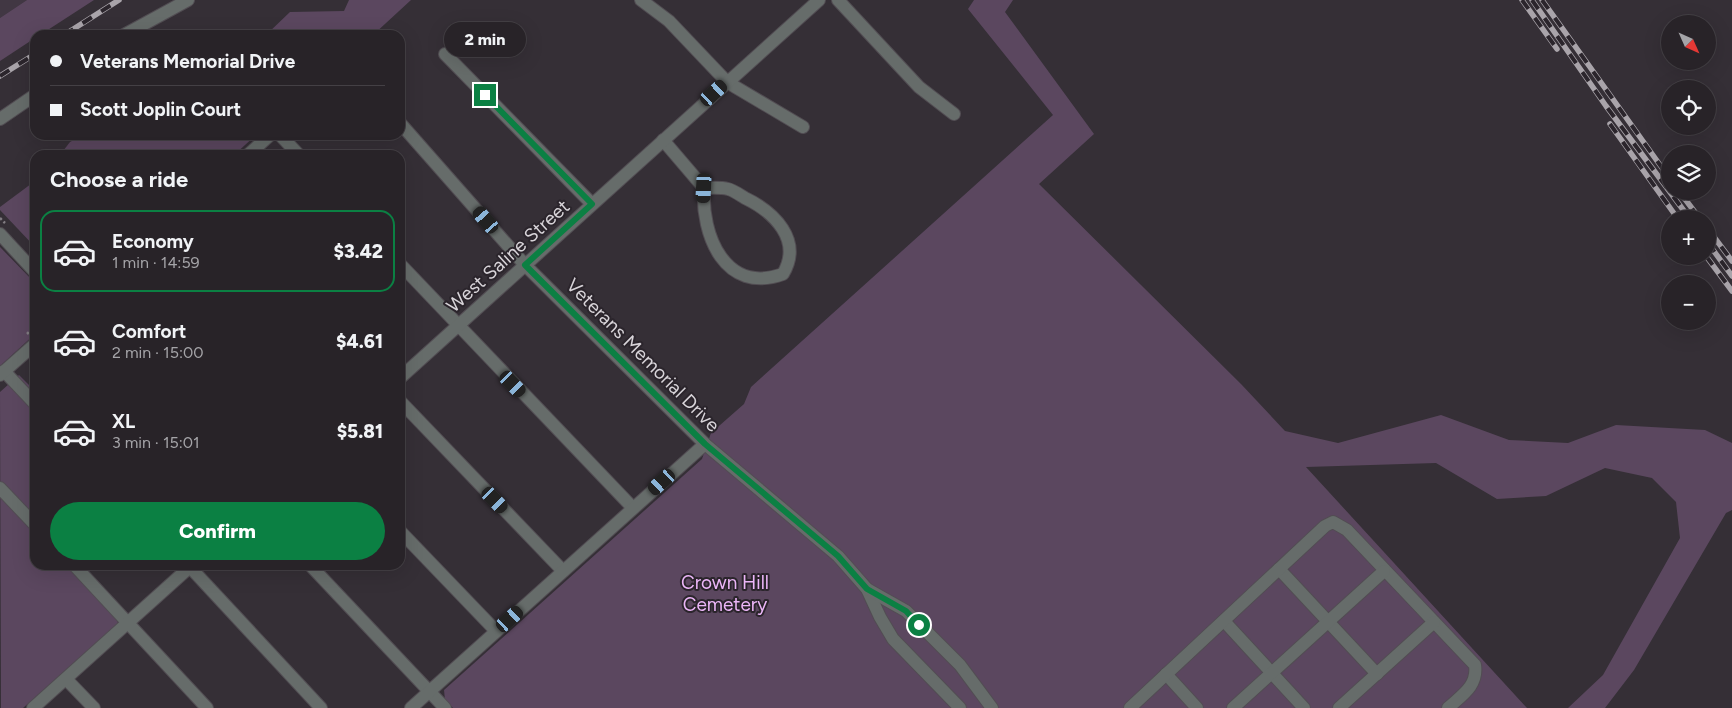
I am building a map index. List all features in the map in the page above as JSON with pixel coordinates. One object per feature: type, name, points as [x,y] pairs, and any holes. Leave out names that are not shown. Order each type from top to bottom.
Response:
[{"type":"street","points":[[133,30],[188,0]]},
{"type":"street","points":[[641,0],[668,22],[727,82],[802,127]]},
{"type":"street","name":"West Saline Street","points":[[405,374],[819,0]]},
{"type":"street","points":[[838,0],[919,87],[954,114]]},
{"type":"street","points":[[445,54],[592,204]]},
{"type":"street","points":[[0,119],[30,98]]},
{"type":"street","name":"Veterans Memorial Drive","points":[[405,128],[525,265],[705,444],[838,556],[867,589],[893,639],[960,708]]},
{"type":"street","points":[[254,150],[264,140]]},
{"type":"street","points":[[285,140],[294,150]]},
{"type":"street","points":[[662,140],[704,188],[703,208],[708,232],[715,249],[726,263],[736,272],[757,280],[770,279],[782,274],[788,264],[788,246],[783,228],[773,215],[728,189],[704,188]]},
{"type":"street","points":[[0,234],[30,267]]},
{"type":"street","points":[[405,269],[633,508]]},
{"type":"street","points":[[30,348],[2,373],[30,399]]},
{"type":"street","points":[[405,406],[563,571]]},
{"type":"street","points":[[412,708],[705,444]]},
{"type":"street","points":[[0,488],[30,520]]},
{"type":"street","points":[[1130,708],[1325,526],[1333,522],[1347,530],[1475,665],[1477,676],[1473,684],[1448,708]]},
{"type":"street","points":[[405,537],[496,632]]},
{"type":"street","points":[[1279,569],[1376,674]]},
{"type":"street","points":[[79,570],[207,708]]},
{"type":"street","points":[[33,708],[186,570]]},
{"type":"street","points":[[194,570],[321,708]]},
{"type":"street","points":[[315,570],[445,708]]},
{"type":"street","points":[[1233,708],[1384,570]]},
{"type":"street","name":"Veterans Memorial Drive","points":[[867,589],[906,611],[960,665],[992,708]]},
{"type":"street","points":[[1224,621],[1304,708]]},
{"type":"street","points":[[1339,708],[1434,622]]},
{"type":"street","points":[[1166,674],[1197,708]]},
{"type":"street","points":[[66,679],[94,708]]},
{"type":"shaded area","points":[[0,0],[27,0],[0,18]]},
{"type":"green space","points":[[27,0],[94,0],[48,30],[30,30],[30,41],[0,61],[0,18]]},
{"type":"green space","points":[[349,0],[411,0],[378,30],[271,30],[290,12],[344,11]]},
{"type":"green space","name":"Crown Hill Cemetery","points":[[974,0],[1013,0],[1005,12],[1094,134],[1039,184],[1241,384],[1285,431],[1338,443],[1441,415],[1509,440],[1568,443],[1616,425],[1705,430],[1732,443],[1732,510],[1726,513],[1634,670],[1605,708],[1568,708],[1603,675],[1680,538],[1676,502],[1652,478],[1605,468],[1546,496],[1497,499],[1436,463],[1306,467],[1527,708],[453,708],[445,700],[444,690],[702,459],[711,433],[744,404],[751,387],[1053,115],[968,9]]},
{"type":"green space","points":[[74,140],[250,140],[240,150],[64,150]]},
{"type":"green space","points":[[30,185],[30,242],[0,210],[0,207]]},
{"type":"green space","points":[[0,247],[30,278],[30,339],[0,366]]},
{"type":"green space","points":[[19,375],[30,386],[30,570],[71,570],[115,617],[118,623],[23,708],[1,708],[0,392]]},
{"type":"railway","points":[[72,30],[119,0]]},
{"type":"railway","points":[[1522,0],[1557,49]]},
{"type":"railway","points":[[1532,0],[1606,106],[1683,210]]},
{"type":"railway","points":[[1542,0],[1661,166]]},
{"type":"railway","points":[[0,76],[30,57]]},
{"type":"railway","points":[[1610,124],[1672,210]]},
{"type":"railway","points":[[1686,200],[1693,210]]},
{"type":"railway","points":[[1716,240],[1732,261]]},
{"type":"railway","points":[[1716,254],[1732,276]]},
{"type":"railway","points":[[1713,265],[1732,291]]},
{"type":"route","points":[[485,95],[592,204],[525,265],[705,444],[838,556],[867,589],[906,611],[919,625]]}]
